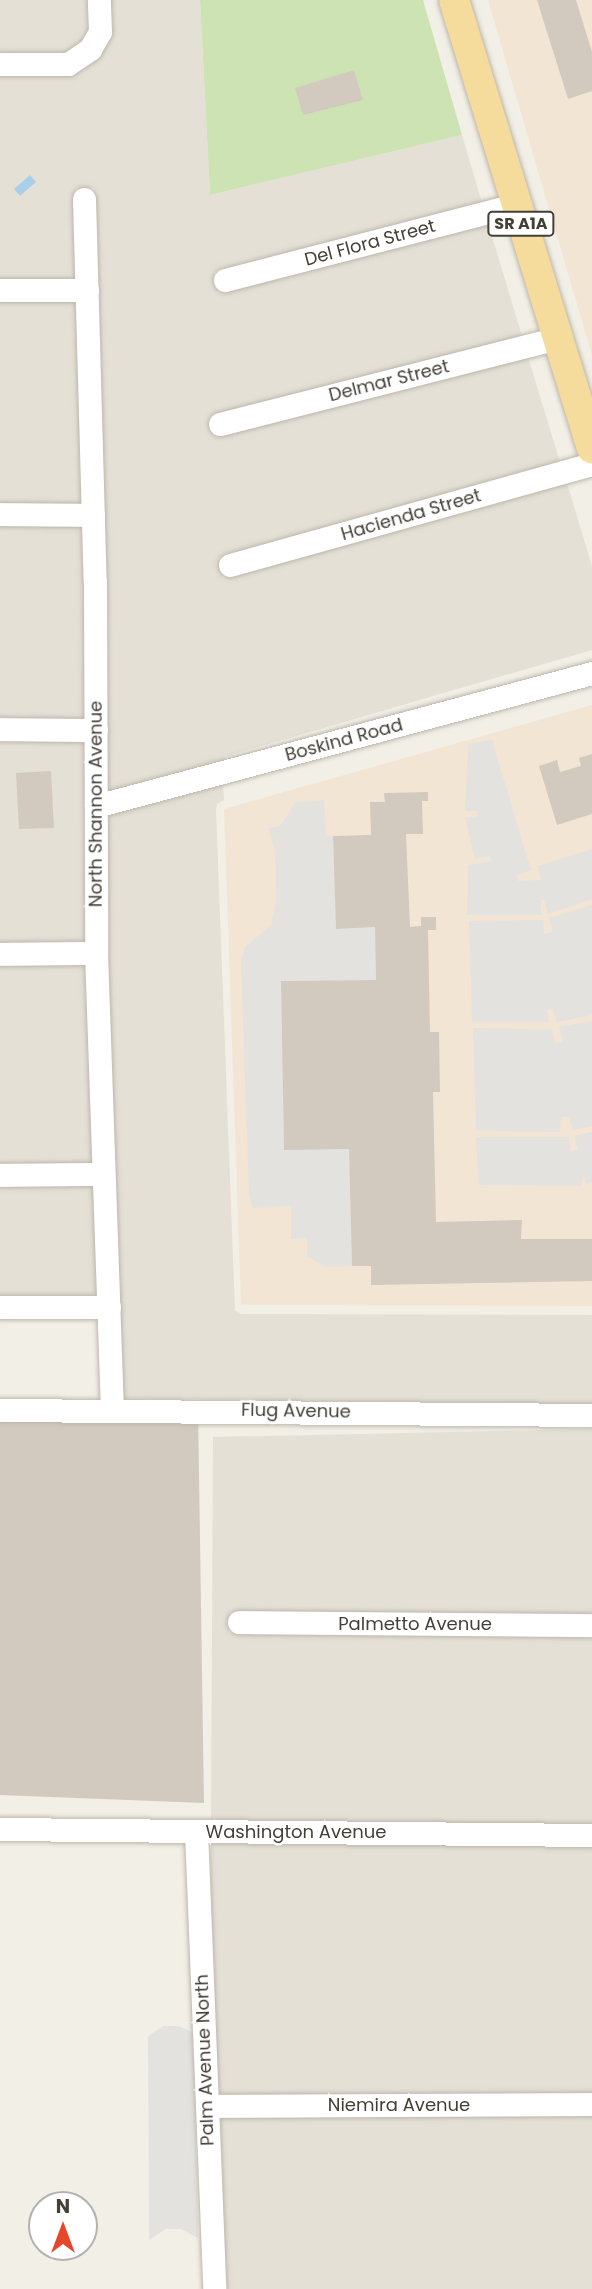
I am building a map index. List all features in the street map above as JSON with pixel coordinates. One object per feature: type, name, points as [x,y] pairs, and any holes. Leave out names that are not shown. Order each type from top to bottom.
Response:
[{"type":"main road","name":"SR A1A","points":[[454,0],[592,448]]},
{"type":"street","points":[[0,64],[68,64],[90,49],[100,32],[99,0]]},
{"type":"street","name":"North Shannon Avenue","points":[[85,199],[93,515],[96,953],[112,1409]]},
{"type":"street","name":"Del Flora Street","points":[[225,281],[515,205]]},
{"type":"street","points":[[0,290],[88,290]]},
{"type":"street","name":"Delmar Street","points":[[220,424],[557,338]]},
{"type":"street","name":"Hacienda Street","points":[[230,565],[592,464]]},
{"type":"street","points":[[0,514],[93,515]]},
{"type":"street","name":"Boskind Road","points":[[96,806],[592,673]]},
{"type":"street","points":[[0,729],[96,730]]},
{"type":"street","points":[[0,954],[96,953]]},
{"type":"street","points":[[0,1175],[103,1174]]},
{"type":"street","points":[[0,1307],[109,1307]]},
{"type":"street","name":"Flug Avenue","points":[[0,1410],[592,1415]]},
{"type":"street","name":"Palmetto Avenue","points":[[239,1622],[592,1625]]},
{"type":"street","name":"Washington Avenue","points":[[0,1829],[592,1835]]},
{"type":"street","name":"Palm Avenue North","points":[[196,1831],[214,2289]]},
{"type":"street","name":"Niemira Avenue","points":[[206,2106],[592,2104]]},
{"type":"shaded area","points":[[0,0],[90,0],[90,29],[84,41],[66,54],[0,53]]},
{"type":"shaded area","points":[[109,0],[200,0],[210,195],[462,135],[482,203],[214,272],[218,293],[488,223],[522,336],[209,416],[213,436],[528,357],[560,462],[219,558],[223,578],[567,483],[592,566],[592,650],[224,757],[223,761],[106,793],[101,411],[94,188],[75,189],[78,279],[0,280],[0,74],[68,75]]},
{"type":"shaded area","points":[[488,0],[592,0],[592,355],[545,195]]},
{"type":"shaded area","points":[[0,301],[78,301],[83,504],[0,503]]},
{"type":"shaded area","points":[[0,525],[83,526],[87,719],[0,718]]},
{"type":"shaded area","points":[[592,705],[592,1306],[241,1305],[224,809]]},
{"type":"shaded area","points":[[0,739],[87,740],[87,942],[0,943]]},
{"type":"shaded area","points":[[492,740],[531,870],[516,875],[518,881],[541,880],[538,866],[592,849],[592,899],[548,914],[544,900],[541,900],[541,915],[467,915],[468,865],[491,861],[489,856],[475,859],[465,818],[478,816],[477,811],[465,811],[468,744]]},
{"type":"shaded area","points":[[223,783],[224,800],[217,804],[216,810],[235,1310],[241,1314],[592,1315],[592,1404],[121,1398],[106,953],[106,815]]},
{"type":"shaded area","points":[[324,800],[326,836],[333,836],[336,929],[375,927],[376,980],[281,981],[284,1149],[349,1149],[352,1266],[326,1267],[307,1256],[307,1238],[291,1239],[291,1206],[252,1208],[249,1193],[241,962],[245,947],[271,925],[276,900],[275,850],[268,828],[280,826],[296,802]]},
{"type":"shaded area","points":[[592,905],[592,1015],[557,1022],[553,1008],[547,1010],[549,1022],[472,1022],[469,921],[543,920],[544,934],[553,932],[549,918]]},
{"type":"shaded area","points":[[0,964],[87,964],[93,1163],[0,1164]]},
{"type":"shaded area","points":[[592,1021],[592,1126],[573,1130],[569,1117],[561,1117],[560,1132],[476,1131],[473,1028],[552,1029],[556,1044],[563,1042],[559,1027]]},
{"type":"shaded area","points":[[592,1132],[592,1182],[586,1184],[583,1174],[581,1186],[479,1185],[476,1137],[569,1137],[571,1152],[578,1150],[574,1136]]},
{"type":"shaded area","points":[[0,1185],[94,1185],[99,1296],[0,1296]]},
{"type":"shaded area","points":[[592,1429],[592,1614],[230,1612],[229,1633],[592,1636],[592,1824],[211,1821],[213,1437]]},
{"type":"shaded area","points":[[211,1842],[592,1845],[592,2093],[216,2095],[211,1975]]},
{"type":"shaded area","points":[[164,2026],[179,2026],[194,2033],[198,2238],[181,2229],[166,2229],[149,2240],[148,2036]]},
{"type":"shaded area","points":[[592,2115],[592,2289],[224,2289],[216,2117]]},
{"type":"green space","points":[[200,0],[423,0],[462,135],[210,195]]},
{"type":"water","points":[[30,175],[36,182],[20,196],[14,189]]},
{"type":"building","points":[[537,0],[576,0],[592,52],[592,91],[568,99]]},
{"type":"building","points":[[354,70],[363,100],[303,115],[295,88]]},
{"type":"building","points":[[592,754],[592,814],[557,825],[539,766],[557,760],[560,772],[581,766],[579,758]]},
{"type":"building","points":[[51,771],[54,828],[19,829],[16,773]]},
{"type":"building","points":[[428,792],[428,801],[422,801],[423,834],[406,834],[410,927],[421,926],[421,917],[436,917],[436,930],[428,930],[430,1032],[439,1032],[440,1092],[433,1092],[436,1222],[522,1220],[521,1239],[592,1239],[592,1281],[371,1285],[371,1266],[352,1266],[349,1149],[284,1150],[281,981],[376,980],[375,927],[336,929],[333,836],[371,835],[370,802],[385,802],[384,793]]},
{"type":"building","points":[[0,1410],[198,1410],[204,1803],[0,1795]]}]
